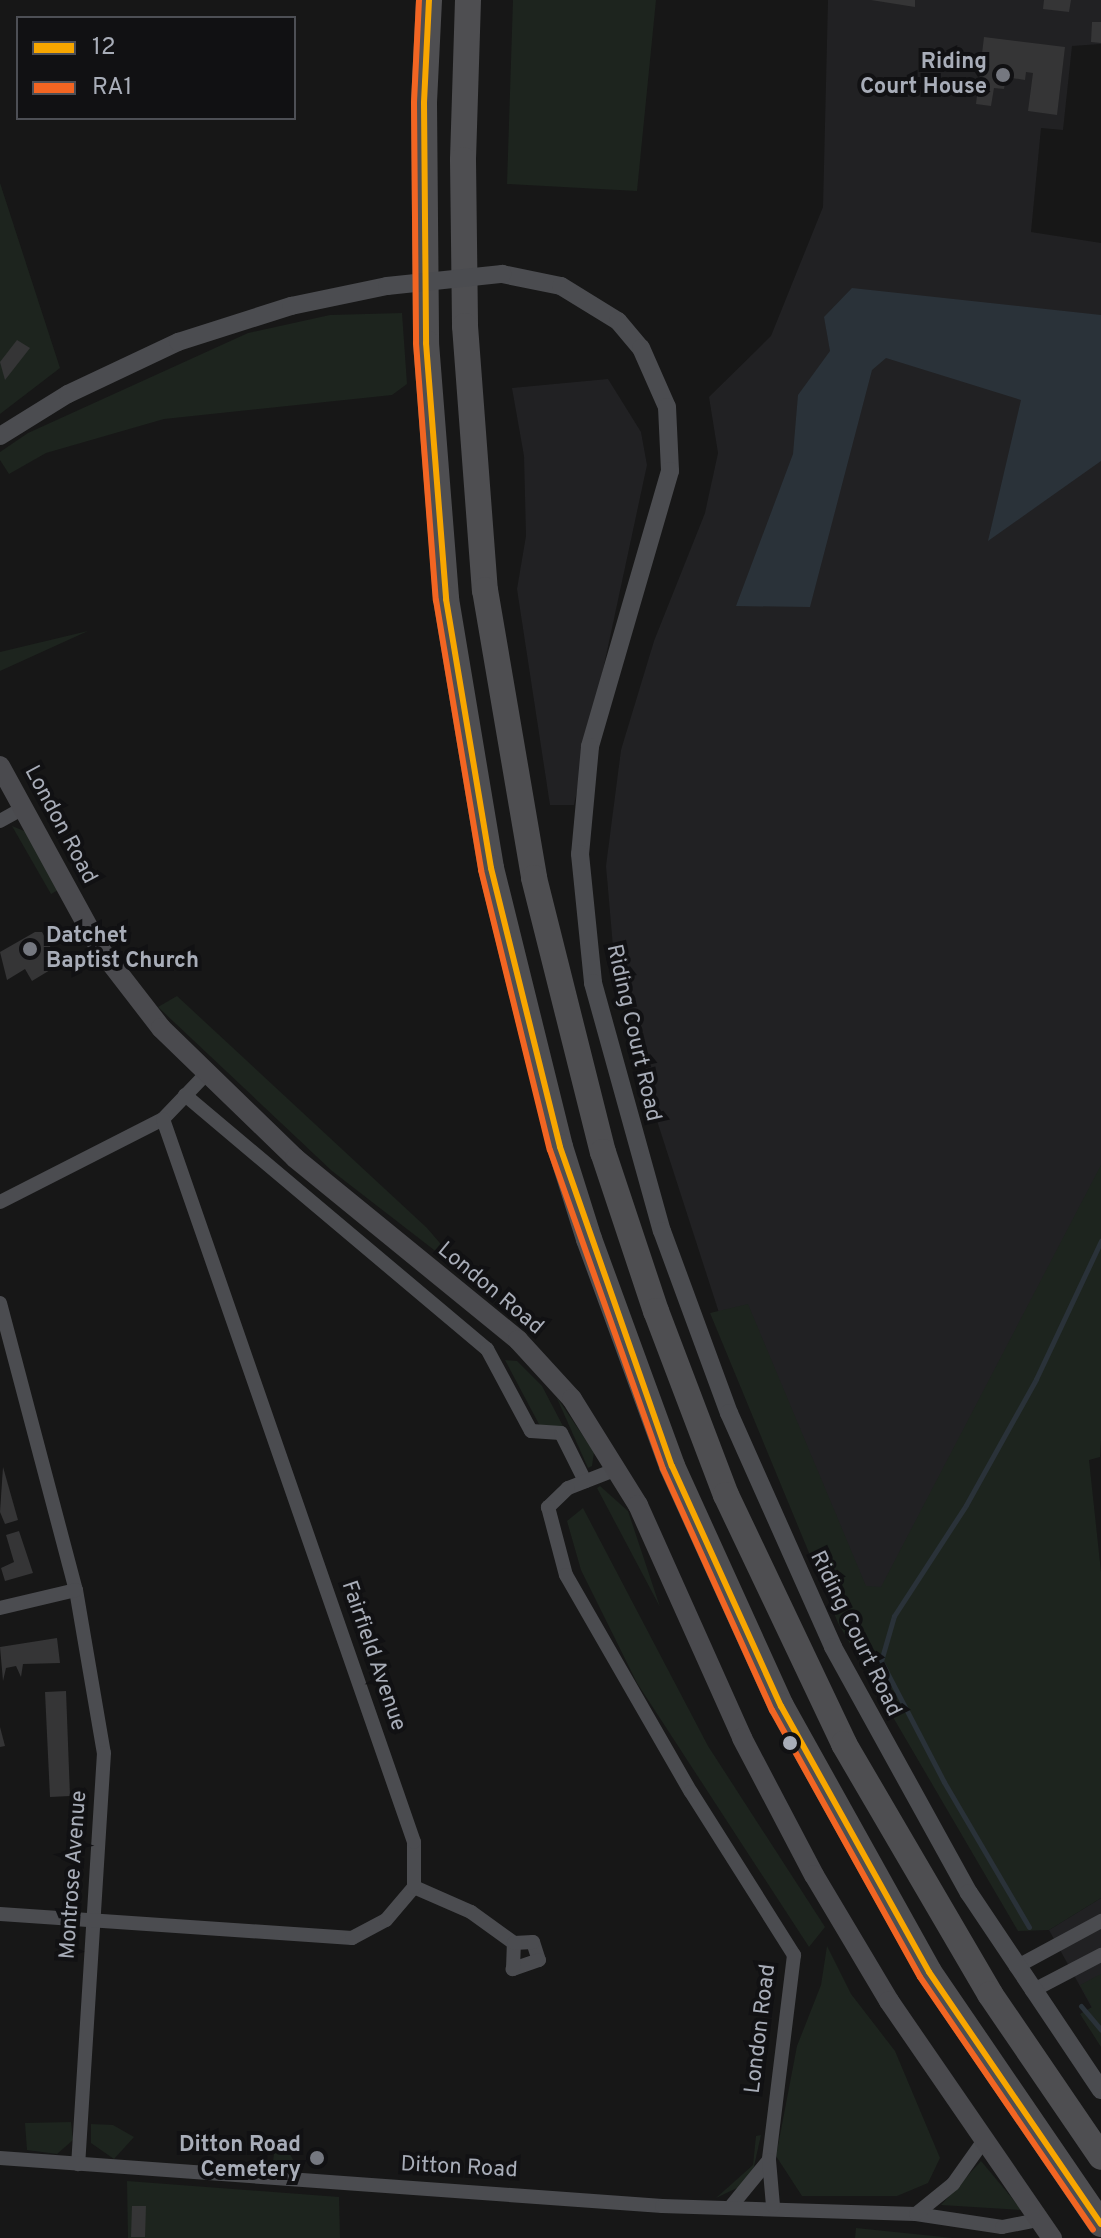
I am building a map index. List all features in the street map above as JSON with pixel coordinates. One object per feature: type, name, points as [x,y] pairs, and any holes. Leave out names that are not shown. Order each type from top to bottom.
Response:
[{"type":"highway","points":[[429,0],[424,103],[426,343],[446,599],[491,868],[560,1147],[594,1254],[677,1480],[781,1706],[929,1972],[1101,2224]]},
{"type":"highway","points":[[468,0],[463,160],[465,326],[485,590],[531,864],[603,1152],[721,1481],[844,1744],[990,1994],[1101,2157]]},
{"type":"main road","name":"London Road","points":[[0,766],[100,949],[129,991],[207,1073],[360,1214],[518,1340],[572,1399],[617,1469]]},
{"type":"main road","points":[[617,1469],[742,1738],[814,1875],[982,2143],[1052,2238]]},
{"type":"street","name":"Riding Court Road","points":[[0,436],[68,394],[178,342],[291,306],[387,286],[502,274],[561,286],[618,321],[656,375],[669,423],[670,471],[590,747],[580,854],[593,983],[636,1148],[683,1294],[790,1556],[901,1778],[1016,1967],[1101,2090]]},
{"type":"street","points":[[0,821],[23,808]]},
{"type":"street","points":[[0,1202],[163,1119],[207,1073]]},
{"type":"street","points":[[185,1095],[487,1349],[531,1431],[561,1433],[585,1481]]},
{"type":"street","name":"Fairfield Avenue","points":[[163,1119],[414,1842],[414,1887]]},
{"type":"street","name":"Montrose Avenue","points":[[0,1303],[76,1590],[104,1753],[78,2164]]},
{"type":"street","name":"London Road","points":[[617,1469],[568,1488],[548,1507],[566,1575],[691,1792],[794,1955],[769,2160],[773,2206]]},
{"type":"street","points":[[0,1608],[76,1590]]},
{"type":"street","points":[[0,1914],[352,1938],[386,1920],[414,1887],[471,1912],[514,1943]]},
{"type":"street","points":[[1016,1967],[1101,1921]]},
{"type":"street","points":[[1032,1991],[1101,1955]]},
{"type":"street","points":[[916,2214],[953,2184],[982,2143]]},
{"type":"street","name":"Ditton Road","points":[[0,2158],[662,2206],[773,2206],[916,2214],[1002,2227],[1038,2220]]},
{"type":"street","points":[[732,2205],[769,2160]]},
{"type":"shaded area","points":[[513,0],[656,0],[637,191],[507,184]]},
{"type":"shaded area","points":[[828,0],[1101,0],[1101,44],[1072,46],[1063,130],[1041,128],[1031,232],[1101,243],[1101,1241],[894,1616],[852,1614],[722,1322],[650,1099],[615,970],[606,866],[621,750],[654,641],[705,513],[718,453],[709,397],[771,336],[823,207]]},
{"type":"shaded area","points":[[0,183],[60,368],[0,414]]},
{"type":"shaded area","points":[[852,288],[1101,315],[1101,461],[988,541],[1021,400],[886,358],[872,370],[810,607],[736,606],[793,454],[798,395],[830,351],[824,317]]},
{"type":"shaded area","points":[[402,313],[407,384],[392,395],[164,419],[46,453],[9,474],[0,460],[0,452],[28,433],[248,333],[330,315]]},
{"type":"shaded area","points":[[608,379],[641,432],[647,465],[574,805],[550,805],[517,589],[526,536],[524,456],[512,388]]},
{"type":"shaded area","points":[[88,631],[0,671],[0,652]]},
{"type":"shaded area","points":[[12,826],[29,833],[60,889],[51,894]]},
{"type":"shaded area","points":[[177,996],[427,1228],[469,1277],[332,1171],[158,1007]]},
{"type":"shaded area","points":[[1101,1165],[1101,1441],[1100,1457],[1089,1460],[1101,1572],[1101,1898],[1049,1930],[1018,1931],[838,1623],[710,1313],[748,1304],[866,1586],[881,1587]]},
{"type":"shaded area","points":[[505,1360],[517,1361],[542,1386],[564,1428],[541,1428]]},
{"type":"shaded area","points":[[556,1396],[594,1452],[592,1466],[588,1468]]},
{"type":"shaded area","points":[[600,1486],[628,1511],[660,1607],[597,1488]]},
{"type":"shaded area","points":[[583,1508],[708,1746],[825,1927],[809,1947],[637,1683],[581,1570],[567,1521]]},
{"type":"shaded area","points":[[1101,1898],[1101,2003],[1092,2008],[1049,1930]]},
{"type":"shaded area","points":[[827,1946],[851,1994],[895,2051],[940,2158],[928,2183],[897,2196],[802,2196],[776,2156],[797,2046],[821,1985]]},
{"type":"shaded area","points":[[1101,1974],[1101,2047],[1080,2014],[1092,2007],[1080,1985]]},
{"type":"shaded area","points":[[71,2122],[73,2140],[57,2154],[27,2150],[25,2123]]},
{"type":"shaded area","points":[[91,2124],[113,2125],[134,2137],[114,2159],[91,2143]]},
{"type":"shaded area","points":[[761,2135],[753,2171],[741,2186],[716,2198],[753,2165],[756,2136]]},
{"type":"shaded area","points":[[276,2141],[284,2143],[298,2169],[256,2166],[255,2161],[273,2161]]},
{"type":"shaded area","points":[[981,2161],[1022,2210],[941,2205]]},
{"type":"shaded area","points":[[127,2181],[339,2197],[340,2238],[128,2238]]},
{"type":"shaded area","points":[[856,2228],[953,2238],[855,2238]]},
{"type":"building","points":[[871,0],[915,0],[915,7]]},
{"type":"building","points":[[1044,0],[1071,0],[1069,12],[1043,9]]},
{"type":"building","points":[[1092,22],[1101,22],[1101,43],[1091,42]]},
{"type":"building","name":"Riding Court House","points":[[984,37],[1065,47],[1057,115],[1028,111],[1033,73],[1026,72],[1025,80],[1006,77],[1004,89],[994,88],[991,106],[976,104]]},
{"type":"building","points":[[17,340],[30,348],[5,380],[0,362]]},
{"type":"building","points":[[35,932],[42,932],[60,964],[32,981],[25,969],[7,980],[0,952]]},
{"type":"building","points":[[3,1467],[18,1520],[5,1524],[0,1512]]},
{"type":"building","points":[[19,1531],[33,1573],[5,1581],[1,1568],[14,1562],[6,1535]]},
{"type":"building","points":[[57,1638],[60,1663],[23,1664],[21,1677],[16,1666],[6,1668],[3,1681],[0,1647]]},
{"type":"building","points":[[66,1691],[70,1796],[50,1797],[45,1692]]},
{"type":"building","points":[[0,1727],[5,1746],[0,1747]]},
{"type":"building","points":[[132,2206],[146,2206],[145,2237],[131,2237]]},
{"type":"waterway","points":[[1029,1927],[944,1782],[881,1661],[894,1616],[966,1505],[1036,1379],[1101,1241]]},
{"type":"waterway","points":[[1081,2006],[1101,2030]]},
{"type":"transit line","name":"RA1","points":[[419,0],[414,103],[416,343],[436,600],[481,870],[550,1150],[663,1469],[772,1710],[920,1977],[1093,2230]]},
{"type":"transit line","name":"12","points":[[429,0],[424,103],[426,343],[446,599],[491,868],[560,1147],[672,1466],[781,1706],[929,1972],[1101,2224]]},
{"type":"place","name":"Riding Court House","points":[[1003,75]]},
{"type":"place","name":"Datchet Baptist Church","points":[[30,949]]},
{"type":"place","name":"Ditton Road Cemetery","points":[[317,2158]]}]
